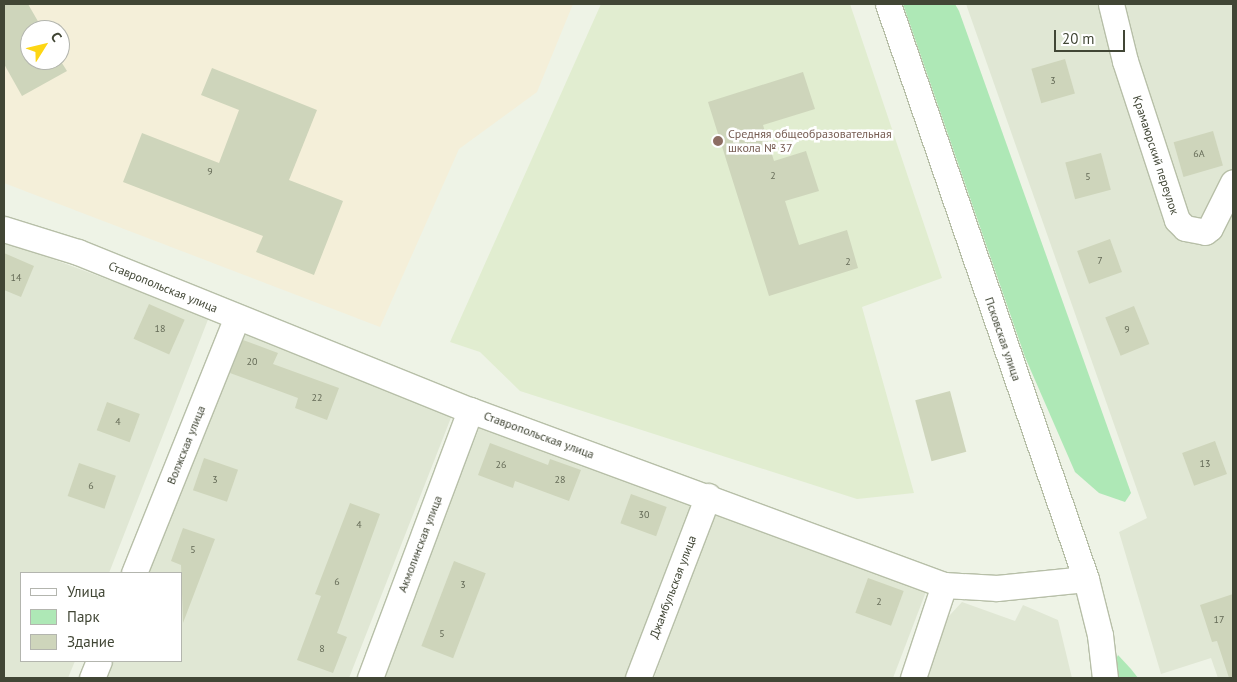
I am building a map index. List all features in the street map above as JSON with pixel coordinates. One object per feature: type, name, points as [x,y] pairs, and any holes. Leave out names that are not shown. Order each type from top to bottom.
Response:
[{"type":"street","name":"Псковская улица","points":[[888,4],[1086,580],[1100,635],[1106,678]]},
{"type":"street","name":"Крамаюрский переулок","points":[[1111,4],[1125,61],[1177,220],[1185,228],[1205,232],[1210,228],[1233,182]]},
{"type":"street","name":"Ставропольская улица","points":[[4,229],[78,252],[470,410],[708,496],[944,585],[997,588],[1086,580]]},
{"type":"street","name":"Волжская улица","points":[[134,572],[237,317]]},
{"type":"street","name":"Акмолинская улица","points":[[370,678],[470,410]]},
{"type":"street","name":"Джамбульская улица","points":[[638,678],[708,496]]},
{"type":"street","points":[[913,678],[944,585]]},
{"type":"street","points":[[92,678],[99,662]]},
{"type":"shaded area","points":[[4,4],[573,4],[537,92],[459,149],[380,327],[4,183]]},
{"type":"shaded area","name":"Средняя общеобразовательная школа № 37","points":[[601,4],[850,4],[942,278],[862,307],[914,493],[857,499],[520,391],[480,352],[450,342]]},
{"type":"shaded area","points":[[966,4],[1233,4],[1233,678],[1218,678],[1211,658],[1161,674],[1119,532],[1147,518]]},
{"type":"shaded area","points":[[4,241],[209,317],[109,572],[20,572],[20,662],[75,662],[68,678],[4,678]]},
{"type":"shaded area","points":[[243,325],[454,410],[349,678],[103,678],[110,662],[182,662],[182,572],[144,572]]},
{"type":"shaded area","points":[[482,421],[694,499],[626,678],[379,678]]},
{"type":"shaded area","points":[[715,510],[927,589],[893,678],[654,678]]},
{"type":"shaded area","points":[[962,602],[1015,621],[1023,605],[1058,620],[1072,678],[926,678],[949,616]]},
{"type":"green space","points":[[903,4],[955,4],[959,11],[1131,493],[1125,502],[1099,493],[1075,472],[1025,357]]},
{"type":"green space","points":[[1118,655],[1138,678],[1116,678],[1114,663]]},
{"type":"building","points":[[4,4],[28,4],[37,20],[20,20],[20,70],[67,71],[22,96],[4,64]]},
{"type":"building","points":[[1065,59],[1075,94],[1041,103],[1031,69]]},
{"type":"building","points":[[212,68],[317,110],[289,180],[343,201],[314,275],[256,252],[263,236],[123,182],[142,133],[219,163],[239,110],[201,95]]},
{"type":"building","points":[[803,72],[815,109],[763,125],[774,161],[806,151],[819,191],[785,201],[799,245],[847,230],[858,268],[769,296],[708,102]]},
{"type":"building","points":[[1213,131],[1223,166],[1184,177],[1174,142]]},
{"type":"building","points":[[1101,153],[1111,190],[1075,199],[1065,163]]},
{"type":"building","points":[[1110,239],[1122,272],[1089,284],[1077,251]]},
{"type":"building","points":[[4,253],[34,266],[21,297],[4,290]]},
{"type":"building","points":[[149,304],[185,320],[169,355],[134,339]]},
{"type":"building","points":[[1134,306],[1149,344],[1121,356],[1105,318]]},
{"type":"building","points":[[243,340],[278,353],[273,364],[339,388],[327,420],[295,408],[298,398],[230,373]]},
{"type":"building","points":[[950,391],[966,452],[932,461],[915,400]]},
{"type":"building","points":[[107,402],[140,414],[130,442],[97,430]]},
{"type":"building","points":[[1215,441],[1227,474],[1194,486],[1182,453]]},
{"type":"building","points":[[490,443],[548,465],[550,459],[581,470],[569,501],[515,481],[513,488],[478,475]]},
{"type":"building","points":[[204,458],[238,470],[227,502],[193,490]]},
{"type":"building","points":[[79,463],[116,476],[104,509],[68,496]]},
{"type":"building","points":[[631,494],[667,507],[656,536],[620,523]]},
{"type":"building","points":[[350,503],[380,514],[337,633],[347,637],[333,673],[297,660],[321,596],[315,594]]},
{"type":"building","points":[[183,528],[215,539],[183,623],[181,565],[171,561]]},
{"type":"building","points":[[454,561],[486,573],[453,658],[421,646]]},
{"type":"building","points":[[868,578],[904,591],[891,626],[855,613]]},
{"type":"building","points":[[1233,594],[1233,678],[1229,678],[1217,641],[1212,642],[1200,605]]},
{"type":"place","name":"Средняя общеобразовательная школа № 37","points":[[718,141]]}]
